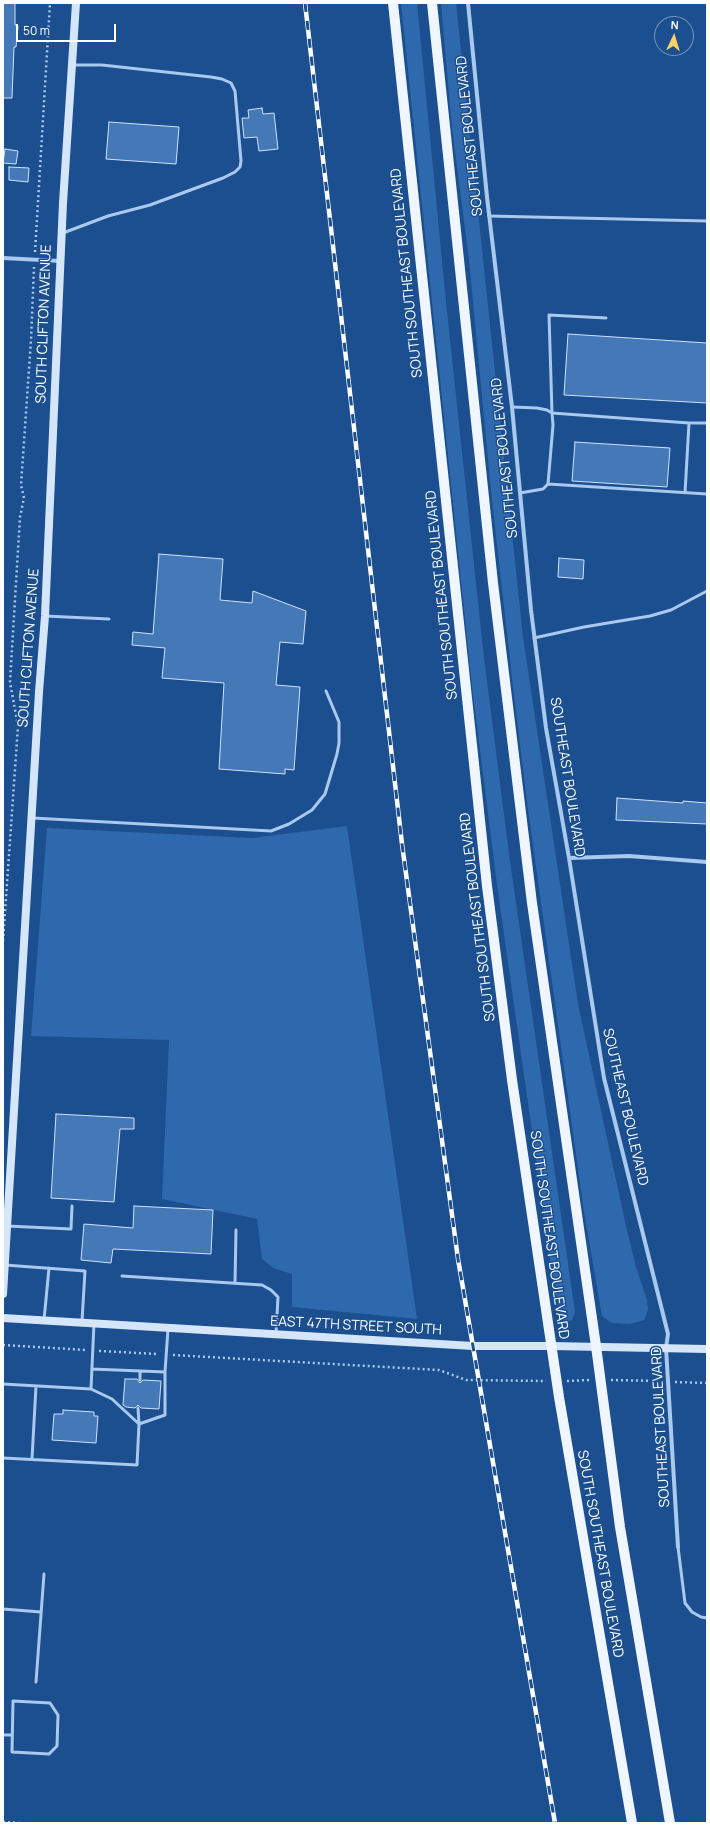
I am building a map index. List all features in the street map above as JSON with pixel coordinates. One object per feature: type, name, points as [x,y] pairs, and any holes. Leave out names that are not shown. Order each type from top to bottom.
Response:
[{"type":"main road","name":"SOUTH SOUTHEAST BOULEVARD","points":[[393,3],[487,886],[512,1080],[556,1381],[632,1823]]},
{"type":"main road","name":"SOUTH SOUTHEAST BOULEVARD","points":[[432,3],[492,575],[534,919],[596,1346],[620,1528],[670,1823]]},
{"type":"street","name":"SOUTH CLIFTON AVENUE","points":[[3,1294],[31,818],[45,616],[61,234],[76,3]]},
{"type":"street","name":"SOUTHEAST BOULEVARD","points":[[468,3],[489,216],[512,407],[534,638],[546,728],[569,858],[604,1078],[668,1334],[666,1348],[678,1547]]},
{"type":"street","points":[[3,258],[60,261]]},
{"type":"street","points":[[569,858],[629,856],[707,862]]},
{"type":"street","name":"EAST 47TH STREET SOUTH","points":[[3,1318],[473,1346],[596,1346],[707,1349]]},
{"type":"lane","points":[[61,234],[108,216],[150,205],[223,178],[235,172],[240,166],[241,161],[235,92],[230,83],[212,77],[102,65],[72,64]]},
{"type":"lane","points":[[489,216],[707,221]]},
{"type":"lane","points":[[520,493],[543,489],[548,484],[553,425],[549,315],[606,318]]},
{"type":"lane","points":[[512,407],[537,408],[547,410],[552,414],[707,423]]},
{"type":"lane","points":[[685,493],[689,423]]},
{"type":"lane","points":[[548,484],[707,494]]},
{"type":"lane","points":[[534,638],[584,627],[650,616],[671,610],[707,591]]},
{"type":"lane","points":[[45,616],[109,619]]},
{"type":"lane","points":[[31,818],[271,831],[289,824],[312,810],[325,794],[329,781],[339,743],[340,732],[338,722],[326,691]]},
{"type":"lane","points":[[7,1226],[71,1229],[72,1206]]},
{"type":"lane","points":[[235,1283],[236,1230]]},
{"type":"lane","points":[[5,1265],[85,1271],[82,1323]]},
{"type":"lane","points":[[44,1321],[49,1268]]},
{"type":"lane","points":[[122,1276],[262,1285],[271,1290],[278,1297],[276,1334]]},
{"type":"lane","points":[[92,1389],[94,1323]]},
{"type":"lane","points":[[139,1424],[165,1415],[165,1372],[168,1328]]},
{"type":"lane","points":[[92,1369],[165,1372]]},
{"type":"lane","points":[[140,1371],[140,1380]]},
{"type":"lane","points":[[3,1384],[92,1389],[112,1399],[139,1424]]},
{"type":"lane","points":[[32,1459],[36,1386]]},
{"type":"lane","points":[[3,1458],[138,1465],[138,1408]]},
{"type":"lane","points":[[678,1547],[685,1603],[692,1612],[701,1617],[707,1618]]},
{"type":"lane","points":[[36,1682],[44,1574]]},
{"type":"lane","points":[[3,1609],[41,1612]]},
{"type":"lane","points":[[13,1701],[50,1703],[58,1715],[57,1746],[49,1754],[12,1752],[12,1735],[13,1701]]},
{"type":"lane","points":[[3,1734],[12,1735]]},
{"type":"path","points":[[3,941],[18,726],[10,682],[20,517],[24,498],[21,485],[31,340],[34,260],[50,3]]},
{"type":"path","points":[[3,1345],[438,1370],[466,1380],[600,1380],[707,1383]]},
{"type":"path","points":[[3,1822],[20,1823]]},
{"type":"shaded area","points":[[401,3],[417,3],[446,302],[484,658],[510,861],[575,1312],[572,1320],[565,1322],[561,1317],[555,1293],[497,885],[472,686]]},
{"type":"shaded area","points":[[441,3],[456,3],[523,637],[578,1004],[626,1226],[636,1267],[647,1300],[648,1310],[644,1320],[630,1324],[612,1323],[602,1316],[584,1212],[528,809],[514,695],[492,501],[469,260],[452,128]]},
{"type":"shaded area","points":[[347,826],[417,1319],[292,1307],[292,1274],[273,1268],[262,1259],[257,1219],[162,1199],[169,1040],[31,1036],[47,828],[252,838]]},
{"type":"building","points":[[3,3],[15,3],[15,25],[18,26],[16,47],[14,47],[12,98],[3,98]]},
{"type":"building","points":[[262,108],[263,114],[274,113],[278,149],[259,151],[257,137],[244,138],[242,118],[249,118],[248,110]]},
{"type":"building","points":[[109,122],[179,127],[176,164],[106,159]]},
{"type":"building","points":[[5,149],[18,151],[16,164],[3,163]]},
{"type":"building","points":[[9,167],[29,168],[28,182],[9,180]]},
{"type":"building","points":[[568,334],[707,343],[707,403],[564,395]]},
{"type":"building","points":[[575,442],[670,448],[667,487],[572,481]]},
{"type":"building","points":[[159,554],[223,559],[220,600],[252,603],[253,591],[306,611],[303,644],[280,642],[276,685],[300,687],[294,770],[285,769],[285,774],[219,769],[224,683],[162,678],[165,648],[132,645],[133,632],[153,634]]},
{"type":"building","points":[[559,558],[584,560],[583,579],[558,577]]},
{"type":"building","points":[[617,798],[683,803],[683,801],[707,803],[707,824],[616,820]]},
{"type":"building","points":[[56,1114],[134,1118],[134,1129],[120,1129],[114,1202],[51,1198]]},
{"type":"building","points":[[134,1206],[213,1210],[211,1254],[113,1249],[111,1263],[81,1260],[84,1224],[133,1228]]},
{"type":"building","points":[[125,1379],[137,1379],[140,1383],[143,1380],[161,1381],[159,1409],[141,1408],[138,1405],[135,1408],[126,1407],[123,1405]]},
{"type":"building","points":[[63,1410],[94,1412],[94,1416],[98,1416],[96,1443],[52,1440],[54,1414],[63,1414]]},
{"type":"railway","points":[[305,3],[402,844],[458,1259],[555,1823]]}]
